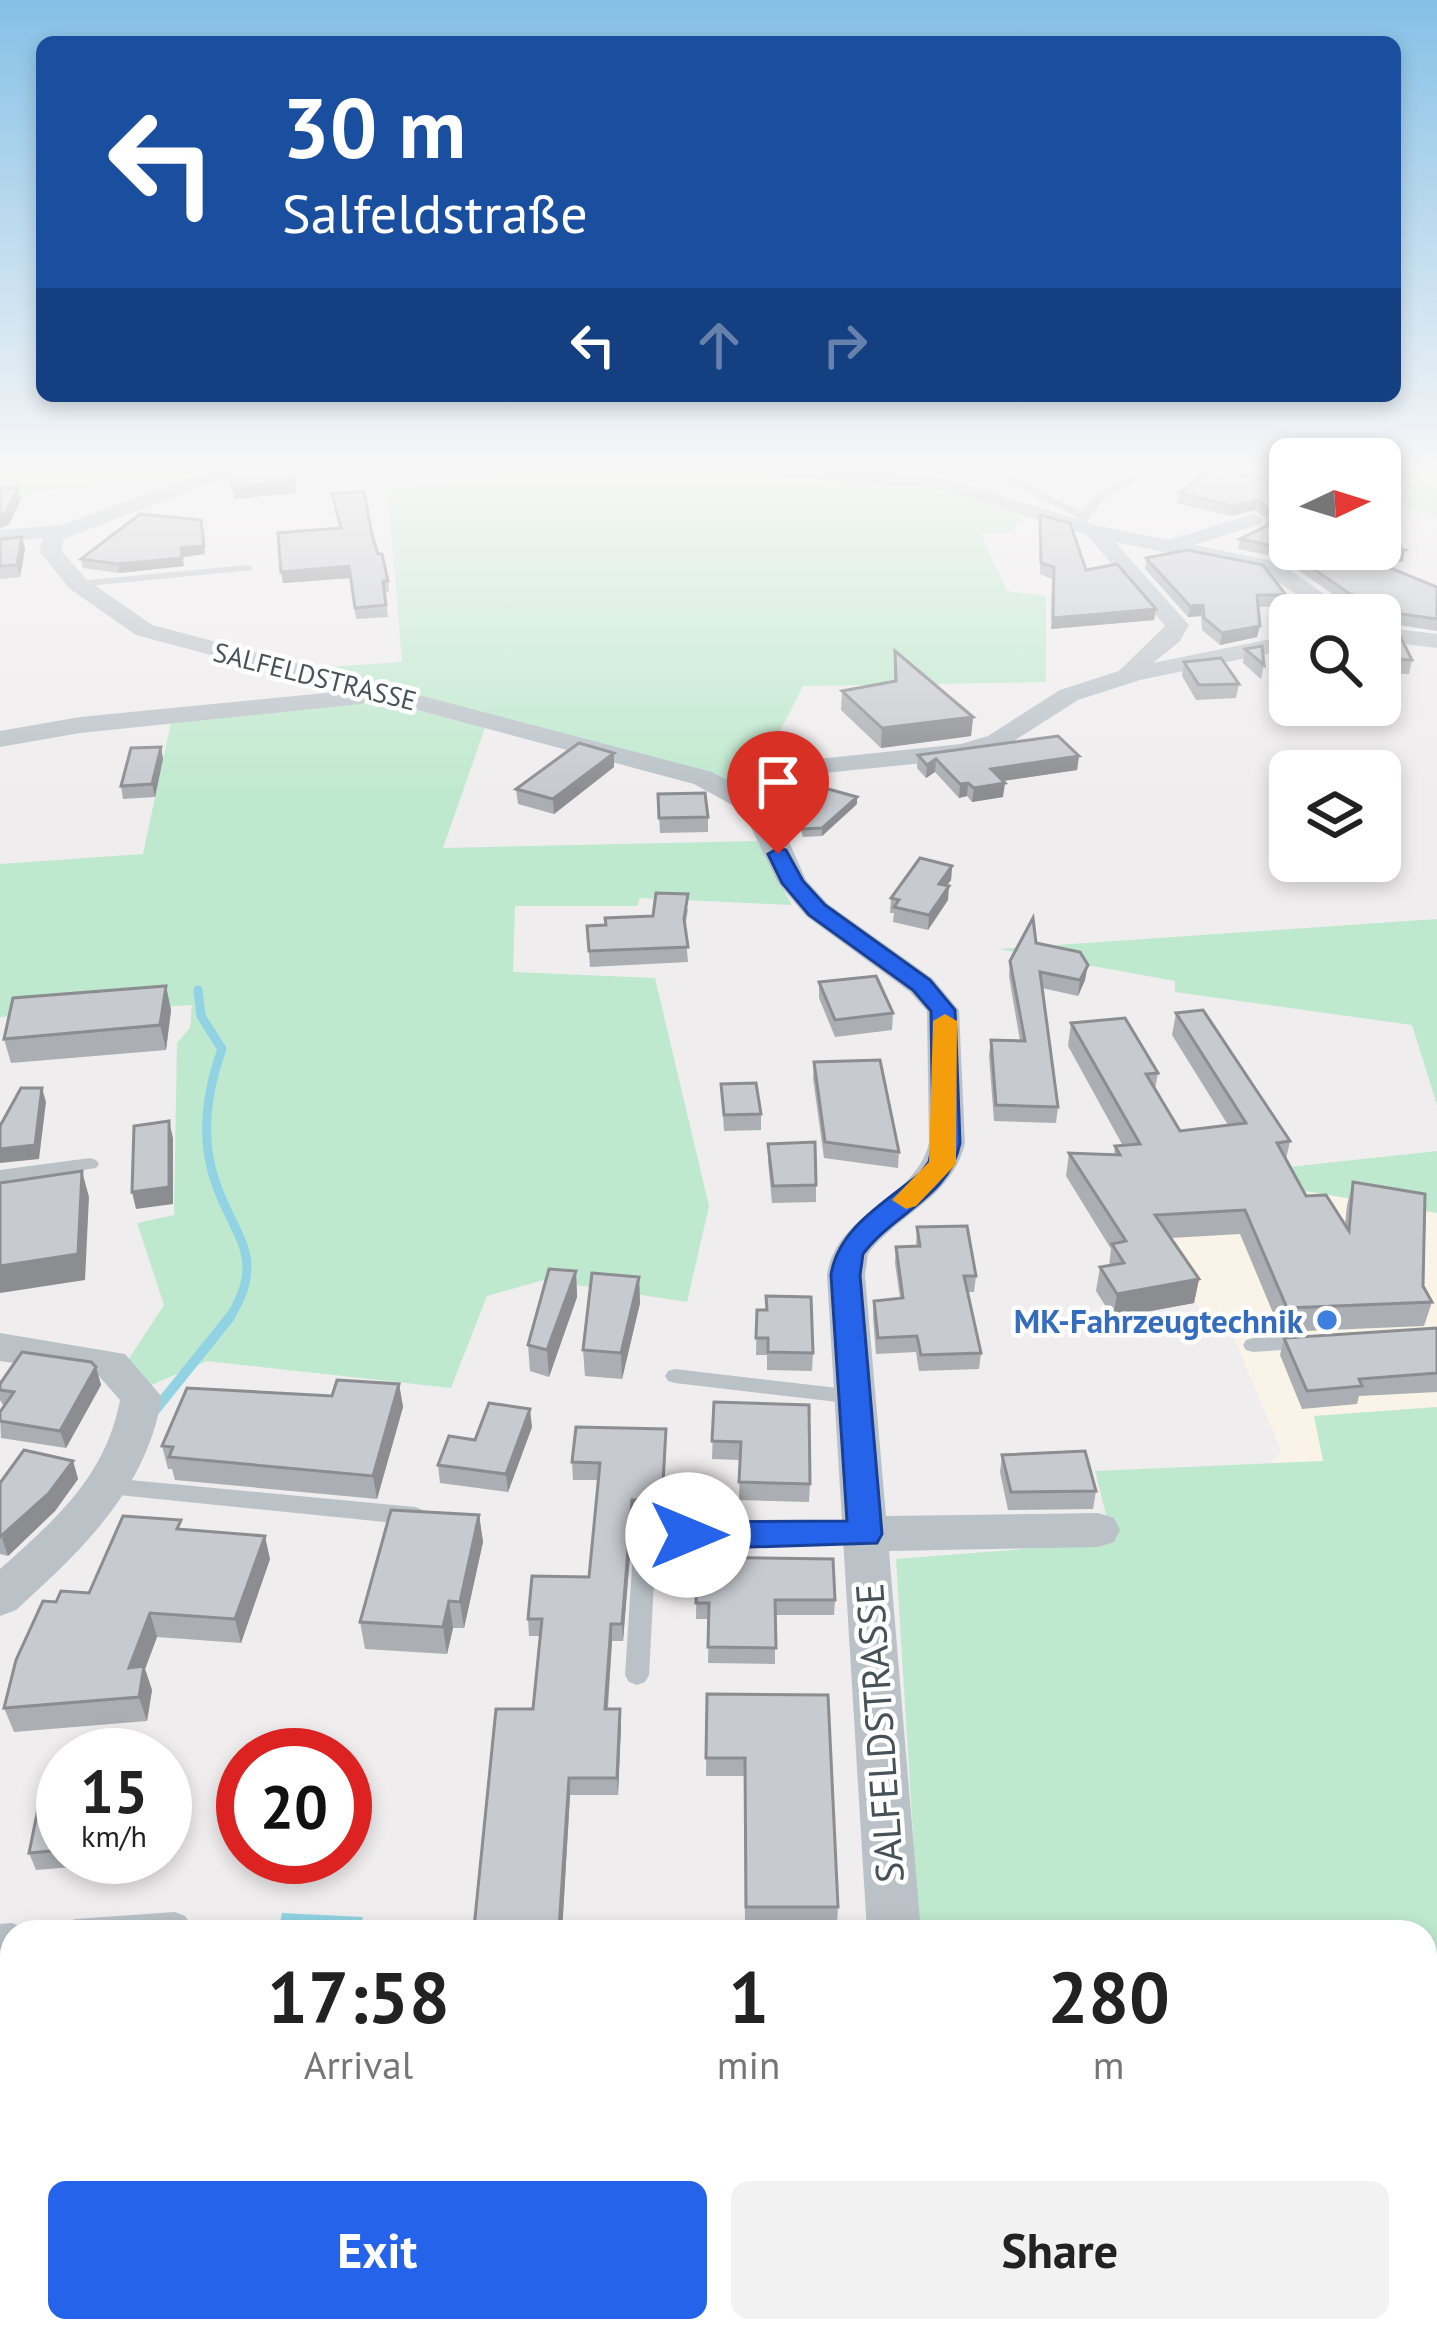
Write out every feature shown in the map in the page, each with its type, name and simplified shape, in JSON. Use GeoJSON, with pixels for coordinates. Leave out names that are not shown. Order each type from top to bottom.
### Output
{"type":"FeatureCollection","features":[{"type":"Feature","properties":{"kind":"street"},"geometry":{"type":"LineString","coordinates":[[71,575],[78,584]]}},
{"type":"Feature","properties":{"kind":"street"},"geometry":{"type":"LineString","coordinates":[[1131,575],[1172,614],[1177,625],[1172,636],[1129,669],[1135,674]]}},
{"type":"Feature","properties":{"kind":"street"},"geometry":{"type":"LineString","coordinates":[[1283,575],[1311,594]]}},
{"type":"Feature","properties":{"kind":"street","name":"SALFELDSTRASSE"},"geometry":{"type":"LineString","coordinates":[[78,584],[144,630],[703,778],[763,815],[793,883],[817,910],[934,996],[946,1026],[943,1164],[849,1253],[846,1275],[893,1920]]}},
{"type":"Feature","properties":{"kind":"street"},"geometry":{"type":"LineString","coordinates":[[1401,637],[1437,641]]}},
{"type":"Feature","properties":{"kind":"street"},"geometry":{"type":"LineString","coordinates":[[763,815],[779,784],[808,767],[964,752],[998,741],[1069,695],[1135,674],[1269,645]]}},
{"type":"Feature","properties":{"kind":"street"},"geometry":{"type":"LineString","coordinates":[[0,739],[80,725],[382,694]]}},
{"type":"Feature","properties":{"kind":"street"},"geometry":{"type":"LineString","coordinates":[[0,1347],[111,1364],[141,1397],[139,1429],[97,1508],[0,1597]]}},
{"type":"Feature","properties":{"kind":"street"},"geometry":{"type":"LineString","coordinates":[[865,1534],[1098,1530]]}},
{"type":"Feature","properties":{"kind":"lane"},"geometry":{"type":"LineString","coordinates":[[78,584],[171,575]]}},
{"type":"Feature","properties":{"kind":"lane"},"geometry":{"type":"LineString","coordinates":[[0,1176],[89,1164]]}},
{"type":"Feature","properties":{"kind":"lane"},"geometry":{"type":"LineString","coordinates":[[1253,1346],[1322,1342]]}},
{"type":"Feature","properties":{"kind":"lane"},"geometry":{"type":"LineString","coordinates":[[675,1376],[855,1397]]}},
{"type":"Feature","properties":{"kind":"lane"},"geometry":{"type":"LineString","coordinates":[[109,1486],[433,1518]]}},
{"type":"Feature","properties":{"kind":"lane"},"geometry":{"type":"LineString","coordinates":[[637,1676],[645,1536],[865,1534]]}},
{"type":"Feature","properties":{"kind":"shaded area","name":"MK-Fahrzeugtechnik"},"geometry":{"type":"Polygon","coordinates":[[[1206,1188],[1299,1190],[1437,1213],[1437,1407],[1315,1416],[1324,1461],[1272,1464],[1281,1450],[1229,1326],[1204,1314],[1157,1250],[1206,1188]]]}},
{"type":"Feature","properties":{"kind":"green space"},"geometry":{"type":"Polygon","coordinates":[[[395,575],[1000,575],[1007,591],[1046,596],[1046,682],[803,686],[751,788],[301,669],[402,662],[395,575]]]}},
{"type":"Feature","properties":{"kind":"green space"},"geometry":{"type":"Polygon","coordinates":[[[382,701],[486,725],[443,848],[757,841],[792,905],[639,898],[638,906],[515,906],[513,972],[655,978],[709,1206],[687,1302],[544,1280],[487,1296],[451,1388],[207,1361],[149,1386],[128,1360],[164,1305],[137,1223],[174,1215],[177,1043],[190,1028],[192,1005],[0,1017],[0,864],[143,854],[171,722],[382,701]]]}},
{"type":"Feature","properties":{"kind":"green space"},"geometry":{"type":"Polygon","coordinates":[[[1437,919],[1437,1105],[1412,1025],[1175,992],[1175,981],[999,949],[1437,919]]]}},
{"type":"Feature","properties":{"kind":"green space"},"geometry":{"type":"Polygon","coordinates":[[[1437,1151],[1437,1213],[1298,1190],[1289,1167],[1437,1151]]]}},
{"type":"Feature","properties":{"kind":"green space"},"geometry":{"type":"Polygon","coordinates":[[[1437,1407],[1437,1920],[918,1920],[896,1559],[1113,1542],[1095,1471],[1323,1461],[1314,1416],[1437,1407]]]}},
{"type":"Feature","properties":{"kind":"water"},"geometry":{"type":"Polygon","coordinates":[[[282,1913],[363,1917],[362,1920],[281,1920],[282,1913]]]}},
{"type":"Feature","properties":{"kind":"building"},"geometry":{"type":"Polygon","coordinates":[[[350,575],[387,575],[386,605],[355,608],[350,575]]]}},
{"type":"Feature","properties":{"kind":"building"},"geometry":{"type":"Polygon","coordinates":[[[1054,575],[1127,575],[1156,609],[1053,618],[1054,575]]]}},
{"type":"Feature","properties":{"kind":"building"},"geometry":{"type":"Polygon","coordinates":[[[1162,575],[1271,575],[1285,594],[1257,595],[1260,626],[1222,633],[1204,618],[1203,605],[1190,606],[1162,575]]]}},
{"type":"Feature","properties":{"kind":"building"},"geometry":{"type":"Polygon","coordinates":[[[1323,575],[1408,575],[1437,587],[1437,619],[1401,614],[1401,594],[1350,594],[1323,575]]]}},
{"type":"Feature","properties":{"kind":"building"},"geometry":{"type":"Polygon","coordinates":[[[1401,638],[1412,660],[1401,660],[1401,638]]]}},
{"type":"Feature","properties":{"kind":"building"},"geometry":{"type":"Polygon","coordinates":[[[1262,646],[1264,665],[1245,649],[1262,646]]]}},
{"type":"Feature","properties":{"kind":"building"},"geometry":{"type":"Polygon","coordinates":[[[895,651],[973,717],[882,728],[842,691],[896,681],[895,651]]]}},
{"type":"Feature","properties":{"kind":"building"},"geometry":{"type":"Polygon","coordinates":[[[1221,658],[1239,684],[1199,685],[1184,662],[1221,658]]]}},
{"type":"Feature","properties":{"kind":"building"},"geometry":{"type":"Polygon","coordinates":[[[1058,736],[1079,756],[991,769],[1005,783],[974,788],[960,784],[936,759],[927,765],[918,755],[1058,736]]]}},
{"type":"Feature","properties":{"kind":"building"},"geometry":{"type":"Polygon","coordinates":[[[579,743],[614,753],[553,799],[516,789],[579,743]]]}},
{"type":"Feature","properties":{"kind":"building"},"geometry":{"type":"Polygon","coordinates":[[[161,747],[152,784],[121,786],[131,748],[161,747]]]}},
{"type":"Feature","properties":{"kind":"building"},"geometry":{"type":"Polygon","coordinates":[[[821,787],[857,797],[822,828],[803,829],[797,808],[821,787]]]}},
{"type":"Feature","properties":{"kind":"building"},"geometry":{"type":"Polygon","coordinates":[[[705,793],[708,817],[659,818],[658,794],[705,793]]]}},
{"type":"Feature","properties":{"kind":"building"},"geometry":{"type":"Polygon","coordinates":[[[920,858],[952,866],[939,884],[949,886],[929,915],[894,907],[899,900],[891,898],[920,858]]]}},
{"type":"Feature","properties":{"kind":"building"},"geometry":{"type":"Polygon","coordinates":[[[656,893],[688,894],[684,919],[688,947],[589,951],[587,926],[606,925],[605,918],[653,916],[656,893]]]}},
{"type":"Feature","properties":{"kind":"building"},"geometry":{"type":"Polygon","coordinates":[[[1033,918],[1036,943],[1080,952],[1088,965],[1080,980],[1040,972],[1058,1107],[996,1105],[991,1040],[1025,1041],[1010,961],[1033,918]]]}},
{"type":"Feature","properties":{"kind":"building"},"geometry":{"type":"Polygon","coordinates":[[[876,976],[893,1013],[835,1020],[819,982],[876,976]]]}},
{"type":"Feature","properties":{"kind":"building"},"geometry":{"type":"Polygon","coordinates":[[[166,986],[160,1025],[4,1039],[13,998],[166,986]]]}},
{"type":"Feature","properties":{"kind":"building"},"geometry":{"type":"Polygon","coordinates":[[[1203,1010],[1290,1141],[1277,1143],[1306,1196],[1326,1195],[1349,1231],[1353,1182],[1425,1194],[1423,1286],[1432,1302],[1287,1308],[1245,1210],[1155,1215],[1199,1279],[1117,1294],[1100,1267],[1124,1263],[1112,1244],[1126,1241],[1069,1153],[1120,1155],[1115,1146],[1140,1144],[1071,1023],[1125,1018],[1158,1073],[1146,1074],[1180,1131],[1246,1123],[1176,1013],[1203,1010]]]}},
{"type":"Feature","properties":{"kind":"building"},"geometry":{"type":"Polygon","coordinates":[[[880,1060],[899,1152],[825,1142],[814,1062],[880,1060]]]}},
{"type":"Feature","properties":{"kind":"building"},"geometry":{"type":"Polygon","coordinates":[[[756,1083],[761,1114],[724,1115],[721,1084],[756,1083]]]}},
{"type":"Feature","properties":{"kind":"building"},"geometry":{"type":"Polygon","coordinates":[[[21,1088],[42,1088],[35,1145],[0,1149],[0,1126],[21,1088]]]}},
{"type":"Feature","properties":{"kind":"building"},"geometry":{"type":"Polygon","coordinates":[[[169,1121],[169,1187],[132,1192],[134,1126],[169,1121]]]}},
{"type":"Feature","properties":{"kind":"building"},"geometry":{"type":"Polygon","coordinates":[[[815,1142],[816,1185],[773,1186],[768,1144],[815,1142]]]}},
{"type":"Feature","properties":{"kind":"building"},"geometry":{"type":"Polygon","coordinates":[[[82,1171],[78,1254],[0,1266],[0,1183],[82,1171]]]}},
{"type":"Feature","properties":{"kind":"building"},"geometry":{"type":"Polygon","coordinates":[[[967,1226],[976,1276],[964,1276],[981,1353],[921,1355],[917,1336],[878,1338],[874,1301],[903,1298],[896,1247],[920,1246],[917,1227],[967,1226]]]}},
{"type":"Feature","properties":{"kind":"building"},"geometry":{"type":"Polygon","coordinates":[[[549,1269],[576,1271],[547,1350],[528,1345],[549,1269]]]}},
{"type":"Feature","properties":{"kind":"building"},"geometry":{"type":"Polygon","coordinates":[[[592,1273],[639,1277],[621,1353],[583,1350],[592,1273]]]}},
{"type":"Feature","properties":{"kind":"building"},"geometry":{"type":"Polygon","coordinates":[[[766,1296],[811,1297],[813,1353],[768,1352],[768,1338],[756,1338],[757,1310],[767,1310],[766,1296]]]}},
{"type":"Feature","properties":{"kind":"building"},"geometry":{"type":"Polygon","coordinates":[[[1437,1328],[1437,1373],[1359,1379],[1362,1386],[1307,1391],[1284,1338],[1437,1328]]]}},
{"type":"Feature","properties":{"kind":"building"},"geometry":{"type":"Polygon","coordinates":[[[22,1352],[91,1362],[96,1367],[60,1431],[0,1421],[0,1412],[14,1392],[0,1390],[0,1384],[22,1352]]]}},
{"type":"Feature","properties":{"kind":"building"},"geometry":{"type":"Polygon","coordinates":[[[337,1380],[399,1384],[373,1476],[169,1457],[173,1447],[162,1446],[187,1388],[332,1396],[337,1380]]]}},
{"type":"Feature","properties":{"kind":"building"},"geometry":{"type":"Polygon","coordinates":[[[714,1402],[809,1405],[810,1484],[739,1482],[741,1442],[712,1441],[714,1402]]]}},
{"type":"Feature","properties":{"kind":"building"},"geometry":{"type":"Polygon","coordinates":[[[489,1403],[530,1409],[506,1474],[438,1465],[449,1436],[475,1440],[489,1403]]]}},
{"type":"Feature","properties":{"kind":"building"},"geometry":{"type":"Polygon","coordinates":[[[576,1427],[666,1429],[662,1500],[632,1500],[622,1624],[611,1624],[605,1709],[620,1709],[617,1778],[569,1778],[560,1920],[475,1920],[496,1709],[533,1709],[542,1619],[528,1619],[532,1576],[589,1577],[600,1463],[572,1462],[576,1427]]]}},
{"type":"Feature","properties":{"kind":"building"},"geometry":{"type":"Polygon","coordinates":[[[24,1450],[73,1461],[49,1493],[0,1537],[0,1483],[24,1450]]]}},
{"type":"Feature","properties":{"kind":"building"},"geometry":{"type":"Polygon","coordinates":[[[1085,1451],[1096,1491],[1011,1492],[1002,1455],[1085,1451]]]}},
{"type":"Feature","properties":{"kind":"building"},"geometry":{"type":"Polygon","coordinates":[[[391,1510],[479,1515],[460,1602],[449,1601],[443,1627],[360,1622],[391,1510]]]}},
{"type":"Feature","properties":{"kind":"building"},"geometry":{"type":"Polygon","coordinates":[[[123,1516],[181,1520],[177,1529],[265,1536],[235,1619],[150,1613],[129,1668],[144,1666],[139,1697],[4,1708],[16,1660],[43,1601],[56,1602],[61,1591],[89,1593],[123,1516]]]}},
{"type":"Feature","properties":{"kind":"building"},"geometry":{"type":"Polygon","coordinates":[[[697,1557],[833,1559],[835,1600],[775,1600],[776,1648],[708,1647],[709,1603],[696,1603],[697,1557]]]}},
{"type":"Feature","properties":{"kind":"building"},"geometry":{"type":"Polygon","coordinates":[[[707,1694],[828,1695],[838,1907],[746,1907],[745,1758],[706,1758],[707,1694]]]}},
{"type":"Feature","properties":{"kind":"building"},"geometry":{"type":"Polygon","coordinates":[[[36,1819],[36,1852],[29,1853],[36,1819]]]}},
{"type":"Feature","properties":{"kind":"waterway"},"geometry":{"type":"LineString","coordinates":[[198,990],[201,1016],[222,1049],[208,1109],[209,1156],[246,1260],[241,1297],[229,1318]]}},
{"type":"Feature","properties":{"kind":"waterway"},"geometry":{"type":"LineString","coordinates":[[156,1409],[229,1318]]}},
{"type":"Feature","properties":{"kind":"slow traffic"},"geometry":{"type":"LineString","coordinates":[[906,1200],[943,1164],[945,1021]]}},
{"type":"Feature","properties":{"kind":"place","name":"MK-Fahrzeugtechnik"},"geometry":{"type":"Point","coordinates":[1327,1320]}},
{"type":"Feature","properties":{"kind":"route"},"geometry":{"type":"LineString","coordinates":[[688,1535],[865,1534],[846,1275],[849,1253],[859,1239],[931,1179],[943,1164],[946,1143],[943,1010],[922,985],[836,928],[793,883],[778,854]]}}]}
